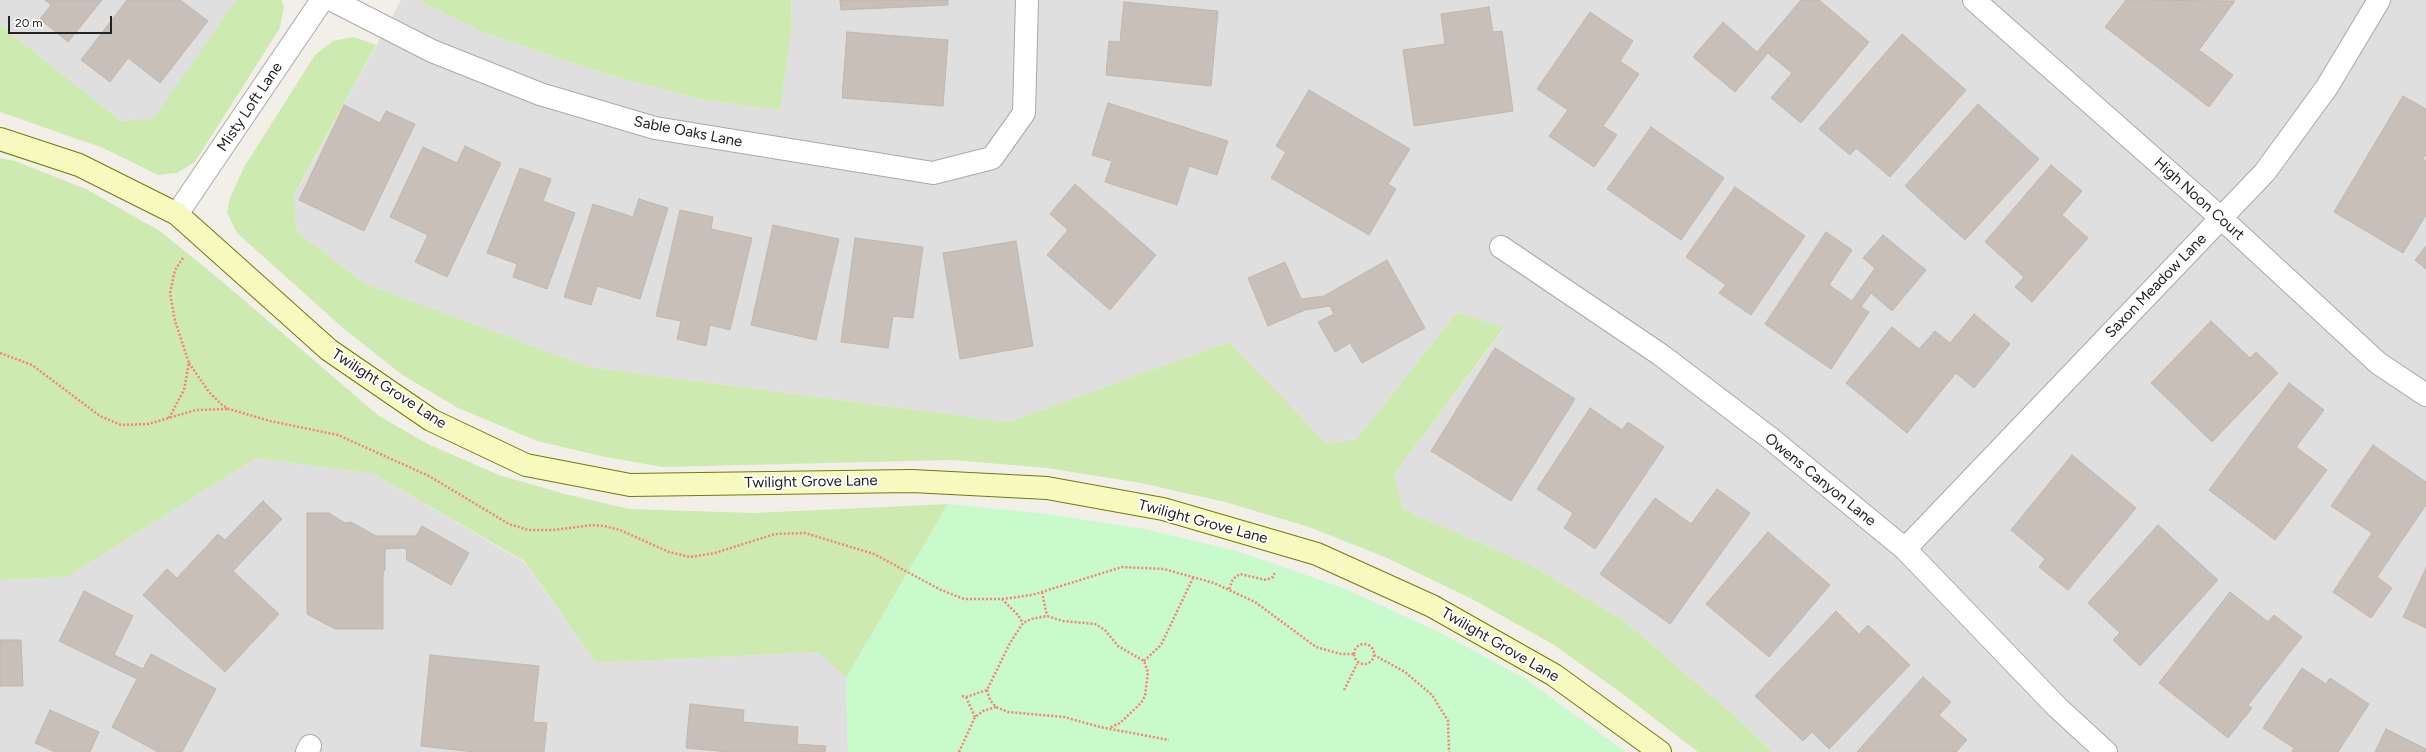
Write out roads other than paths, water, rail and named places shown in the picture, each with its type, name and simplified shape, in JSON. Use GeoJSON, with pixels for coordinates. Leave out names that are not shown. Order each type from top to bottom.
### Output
{"type":"FeatureCollection","features":[{"type":"Feature","properties":{"kind":"street","name":"Misty Loft Lane"},"geometry":{"type":"LineString","coordinates":[[177,214],[322,0]]}},
{"type":"Feature","properties":{"kind":"street","name":"Sable Oaks Lane"},"geometry":{"type":"LineString","coordinates":[[332,0],[432,51],[540,94],[655,128],[933,173],[992,158],[1024,113],[1027,0]]}},
{"type":"Feature","properties":{"kind":"street","name":"High Noon Court"},"geometry":{"type":"LineString","coordinates":[[1974,0],[2221,218],[2378,363],[2426,395]]}},
{"type":"Feature","properties":{"kind":"street","name":"Saxon Meadow Lane"},"geometry":{"type":"LineString","coordinates":[[1905,549],[2265,172],[2327,87],[2379,0]]}},
{"type":"Feature","properties":{"kind":"street","name":"Twilight Grove Lane"},"geometry":{"type":"LineString","coordinates":[[0,139],[79,165],[177,214],[328,350],[431,420],[526,465],[630,485],[912,481],[1047,488],[1163,509],[1318,554],[1432,606],[1554,675],[1660,752]]}},
{"type":"Feature","properties":{"kind":"street","name":"Owens Canyon Lane"},"geometry":{"type":"LineString","coordinates":[[1501,247],[1661,355],[1770,438],[1905,549],[2057,707],[2106,752]]}}]}
